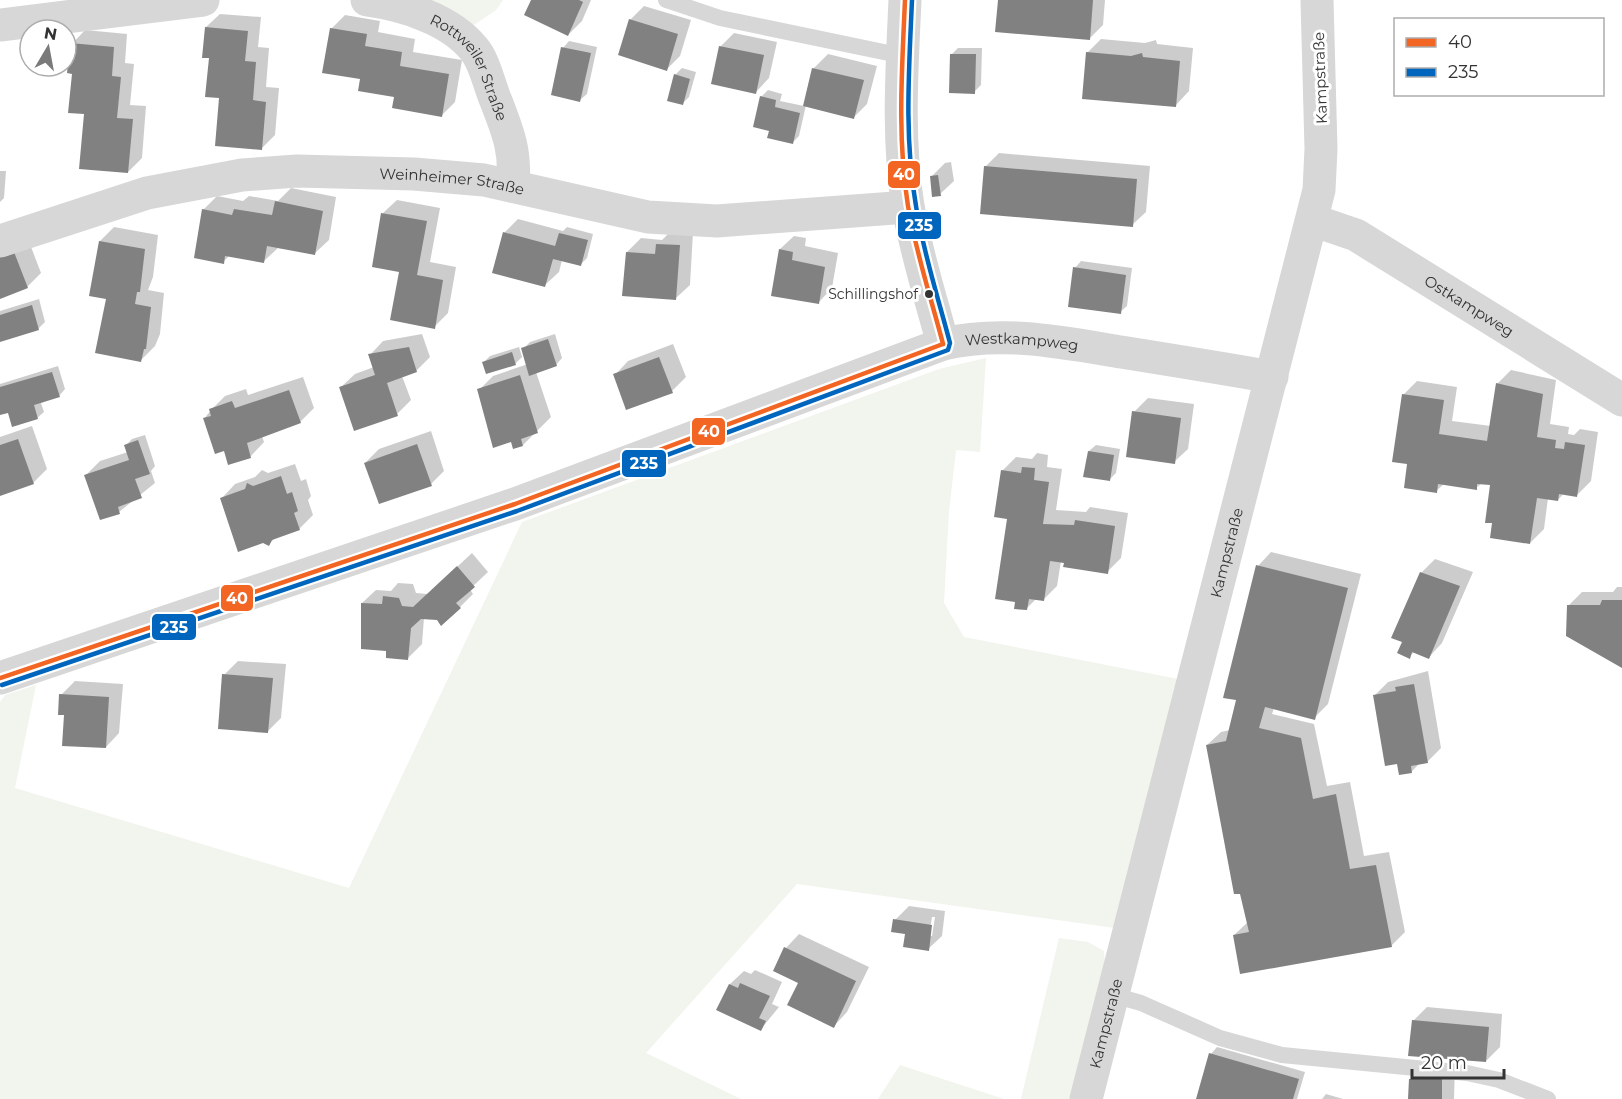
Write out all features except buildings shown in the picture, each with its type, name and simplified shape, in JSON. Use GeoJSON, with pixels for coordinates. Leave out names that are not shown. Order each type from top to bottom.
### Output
{"type":"FeatureCollection","features":[{"type":"Feature","properties":{"kind":"street"},"geometry":{"type":"LineString","coordinates":[[0,25],[204,0]]}},
{"type":"Feature","properties":{"kind":"street","name":"Rottweiler Straße"},"geometry":{"type":"LineString","coordinates":[[367,0],[412,11],[448,27],[475,50],[512,142],[515,163],[513,186]]}},
{"type":"Feature","properties":{"kind":"street"},"geometry":{"type":"LineString","coordinates":[[905,0],[903,142],[908,207],[943,344]]}},
{"type":"Feature","properties":{"kind":"street","name":"Kampstraße"},"geometry":{"type":"LineString","coordinates":[[1086,1099],[1312,220],[1318,190],[1321,149],[1317,0]]}},
{"type":"Feature","properties":{"kind":"street","name":"Weinheimer Straße"},"geometry":{"type":"LineString","coordinates":[[0,241],[147,193],[242,175],[297,171],[414,174],[483,180],[600,208],[687,220],[717,221],[908,207]]}},
{"type":"Feature","properties":{"kind":"street","name":"Ostkampweg"},"geometry":{"type":"LineString","coordinates":[[1312,220],[1356,235],[1622,400]]}},
{"type":"Feature","properties":{"kind":"street","name":"Westkampweg"},"geometry":{"type":"LineString","coordinates":[[0,678],[515,504],[943,344],[968,338],[1046,340],[1272,377]]}},
{"type":"Feature","properties":{"kind":"lane"},"geometry":{"type":"LineString","coordinates":[[666,0],[720,18],[903,56]]}},
{"type":"Feature","properties":{"kind":"lane"},"geometry":{"type":"LineString","coordinates":[[1113,995],[1141,1003],[1220,1038],[1282,1055],[1467,1073],[1499,1080],[1548,1099]]}},
{"type":"Feature","properties":{"kind":"shaded area"},"geometry":{"type":"Polygon","coordinates":[[[419,0],[503,0],[496,10],[468,29],[419,0]]]}},
{"type":"Feature","properties":{"kind":"shaded area"},"geometry":{"type":"Polygon","coordinates":[[[986,358],[980,452],[956,450],[949,511],[944,603],[964,637],[1178,679],[1115,928],[797,884],[646,1053],[741,1099],[0,1099],[0,702],[5,695],[36,685],[15,788],[349,888],[522,522],[939,369],[986,358]]]}},
{"type":"Feature","properties":{"kind":"shaded area"},"geometry":{"type":"Polygon","coordinates":[[[1059,938],[1088,942],[1104,951],[1105,967],[1072,1099],[1021,1099],[1059,938]]]}},
{"type":"Feature","properties":{"kind":"shaded area"},"geometry":{"type":"Polygon","coordinates":[[[900,1065],[1004,1099],[878,1099],[900,1065]]]}},
{"type":"Feature","properties":{"kind":"transit line","name":"40"},"geometry":{"type":"LineString","coordinates":[[905,0],[901,103],[902,155],[915,241],[943,344]]}},
{"type":"Feature","properties":{"kind":"transit line","name":"235"},"geometry":{"type":"LineString","coordinates":[[2,685],[517,511],[948,350],[950,343],[923,240],[912,180],[908,103],[912,0]]}},
{"type":"Feature","properties":{"kind":"transit line","name":"40"},"geometry":{"type":"LineString","coordinates":[[0,678],[515,504],[943,344]]}},
{"type":"Feature","properties":{"kind":"place","name":"Schillingshof"},"geometry":{"type":"Point","coordinates":[929,294]}}]}
